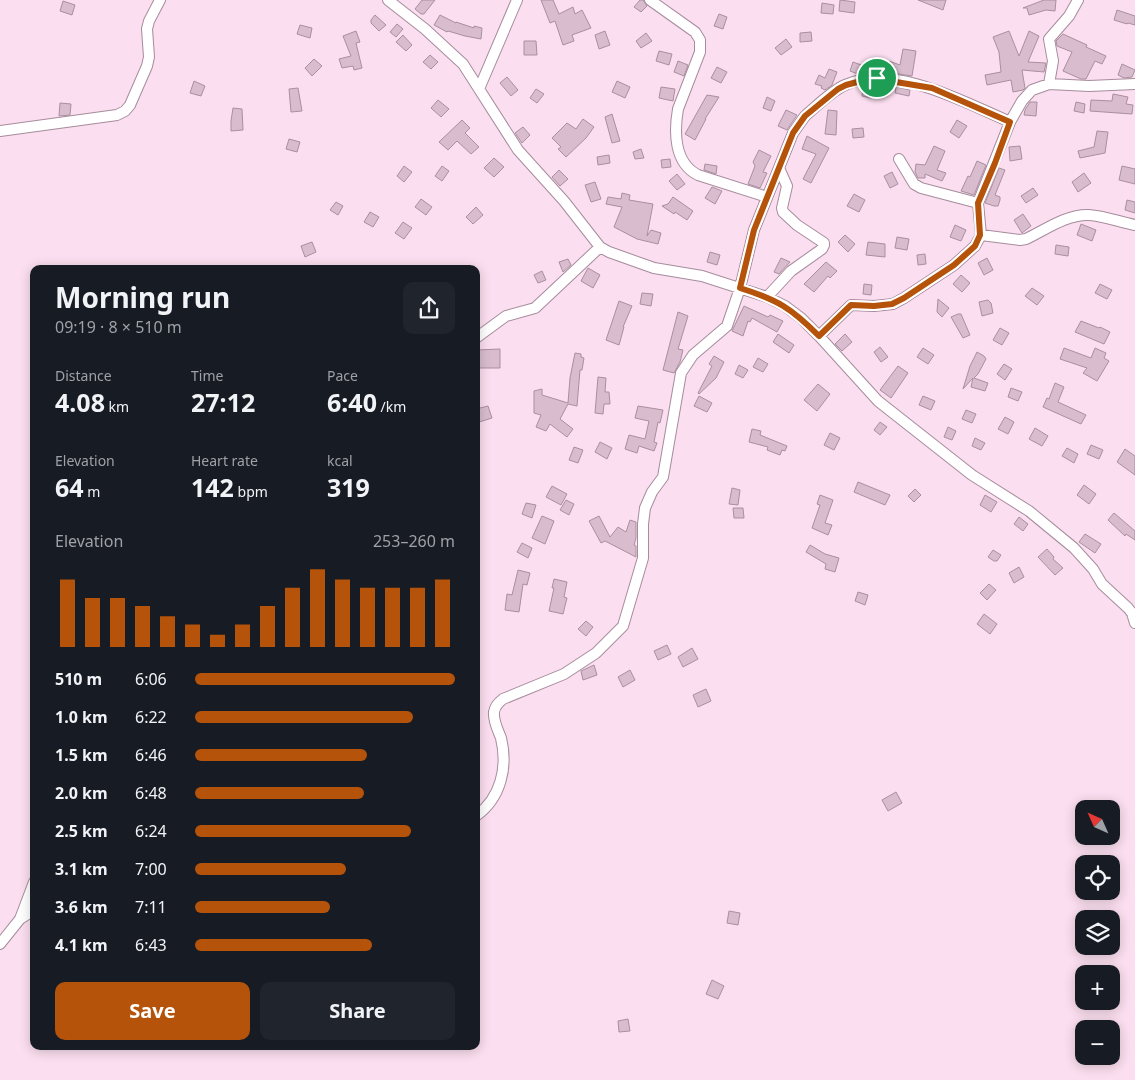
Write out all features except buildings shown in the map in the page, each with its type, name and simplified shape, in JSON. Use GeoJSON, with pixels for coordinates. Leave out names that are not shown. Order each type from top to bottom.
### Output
{"type":"FeatureCollection","features":[{"type":"Feature","properties":{"kind":"street"},"geometry":{"type":"LineString","coordinates":[[0,131],[25,126],[117,115],[125,111],[130,105],[147,66],[149,57],[147,29],[160,0]]}},
{"type":"Feature","properties":{"kind":"street"},"geometry":{"type":"LineString","coordinates":[[388,0],[425,29],[463,64],[525,160],[564,201],[600,247],[654,268],[702,276],[740,288],[767,297],[790,310],[819,336],[878,401],[972,476],[1029,511],[1074,548],[1093,569],[1102,584],[1128,608],[1135,622]]}},
{"type":"Feature","properties":{"kind":"street"},"geometry":{"type":"LineString","coordinates":[[479,89],[516,0]]}},
{"type":"Feature","properties":{"kind":"street"},"geometry":{"type":"LineString","coordinates":[[650,0],[695,32],[700,40],[700,52],[678,109],[680,156],[691,172],[768,196]]}},
{"type":"Feature","properties":{"kind":"street"},"geometry":{"type":"LineString","coordinates":[[1049,84],[1053,61],[1049,40],[1069,16],[1078,0]]}},
{"type":"Feature","properties":{"kind":"street"},"geometry":{"type":"LineString","coordinates":[[480,812],[493,800],[504,760],[501,740],[494,718],[496,706],[503,698],[564,674],[596,653],[623,626],[643,558],[645,508],[652,492],[663,477],[681,373],[693,356],[725,329],[740,288],[754,230],[793,133],[805,116],[846,85],[872,78],[932,88],[1010,122]]}},
{"type":"Feature","properties":{"kind":"street"},"geometry":{"type":"LineString","coordinates":[[819,336],[851,305],[874,306],[892,304],[960,261],[975,246],[980,235],[978,203],[1010,122],[1022,101],[1032,90],[1049,84],[1089,86],[1135,84]]}},
{"type":"Feature","properties":{"kind":"street"},"geometry":{"type":"LineString","coordinates":[[899,159],[914,184],[922,188],[978,203]]}},
{"type":"Feature","properties":{"kind":"street"},"geometry":{"type":"LineString","coordinates":[[767,297],[791,271],[822,249],[824,245],[824,242],[783,212],[782,208],[787,186],[779,168]]}},
{"type":"Feature","properties":{"kind":"street"},"geometry":{"type":"LineString","coordinates":[[980,235],[1020,240],[1026,239],[1080,216],[1135,225]]}},
{"type":"Feature","properties":{"kind":"street"},"geometry":{"type":"LineString","coordinates":[[480,335],[506,316],[535,308],[600,247]]}},
{"type":"Feature","properties":{"kind":"street"},"geometry":{"type":"LineString","coordinates":[[20,920],[30,893]]}},
{"type":"Feature","properties":{"kind":"street"},"geometry":{"type":"LineString","coordinates":[[0,944],[20,920],[30,913]]}},
{"type":"Feature","properties":{"kind":"route"},"geometry":{"type":"LineString","coordinates":[[877,78],[926,86],[1010,122],[978,203],[980,235],[975,246],[960,261],[892,304],[874,306],[851,305],[819,336],[801,318],[785,306],[767,297],[740,288],[754,230],[793,133],[800,122],[838,89],[846,85],[877,78]]}}]}
